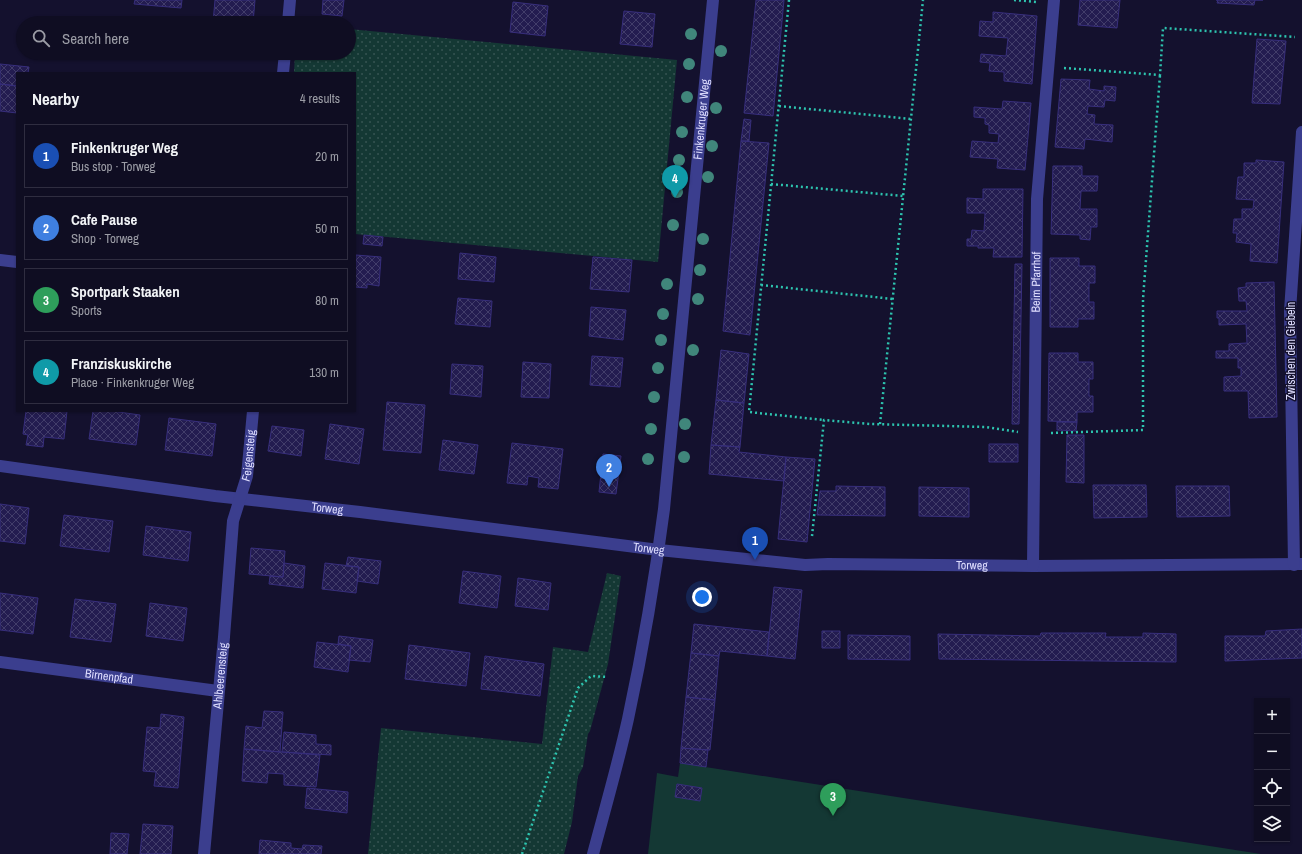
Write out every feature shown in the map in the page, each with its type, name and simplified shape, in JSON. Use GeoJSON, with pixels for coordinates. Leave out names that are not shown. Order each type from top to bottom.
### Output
{"type":"FeatureCollection","features":[{"type":"Feature","properties":{"kind":"street"},"geometry":{"type":"LineString","coordinates":[[289,16],[290,0]]}},
{"type":"Feature","properties":{"kind":"street","name":"Finkenkruger Weg"},"geometry":{"type":"LineString","coordinates":[[593,854],[628,720],[644,640],[659,550],[713,0]]}},
{"type":"Feature","properties":{"kind":"street","name":"Beim Pfarrhof"},"geometry":{"type":"LineString","coordinates":[[1032,566],[1037,198],[1053,2]]}},
{"type":"Feature","properties":{"kind":"street"},"geometry":{"type":"LineString","coordinates":[[284,72],[285,60]]}},
{"type":"Feature","properties":{"kind":"street","name":"Zwischen den Giebeln"},"geometry":{"type":"LineString","coordinates":[[1298,564],[1290,311],[1302,135]]}},
{"type":"Feature","properties":{"kind":"street"},"geometry":{"type":"LineString","coordinates":[[0,260],[16,262]]}},
{"type":"Feature","properties":{"kind":"street","name":"Feigensteig"},"geometry":{"type":"LineString","coordinates":[[239,498],[247,476],[253,412]]}},
{"type":"Feature","properties":{"kind":"street","name":"Torweg"},"geometry":{"type":"LineString","coordinates":[[0,466],[239,498],[659,550],[805,565],[1032,566],[1298,564]]}},
{"type":"Feature","properties":{"kind":"street","name":"Ahlbeerensteig"},"geometry":{"type":"LineString","coordinates":[[204,854],[233,521],[239,498]]}},
{"type":"Feature","properties":{"kind":"street","name":"Birnenpfad"},"geometry":{"type":"LineString","coordinates":[[0,662],[218,691]]}},
{"type":"Feature","properties":{"kind":"path"},"geometry":{"type":"LineString","coordinates":[[789,0],[749,412],[824,420],[880,424],[986,427],[1033,434],[1143,430],[1143,299],[1163,28],[1295,37]]}},
{"type":"Feature","properties":{"kind":"path"},"geometry":{"type":"LineString","coordinates":[[880,424],[923,0]]}},
{"type":"Feature","properties":{"kind":"path"},"geometry":{"type":"LineString","coordinates":[[1014,0],[1053,2]]}},
{"type":"Feature","properties":{"kind":"path"},"geometry":{"type":"LineString","coordinates":[[1047,67],[1160,75]]}},
{"type":"Feature","properties":{"kind":"path"},"geometry":{"type":"LineString","coordinates":[[779,106],[911,119]]}},
{"type":"Feature","properties":{"kind":"path"},"geometry":{"type":"LineString","coordinates":[[771,184],[903,196]]}},
{"type":"Feature","properties":{"kind":"path"},"geometry":{"type":"LineString","coordinates":[[761,285],[893,299]]}},
{"type":"Feature","properties":{"kind":"path"},"geometry":{"type":"LineString","coordinates":[[812,536],[824,420]]}},
{"type":"Feature","properties":{"kind":"path"},"geometry":{"type":"LineString","coordinates":[[522,854],[578,688],[591,676],[608,677]]}},
{"type":"Feature","properties":{"kind":"green space"},"geometry":{"type":"Polygon","coordinates":[[[356,30],[677,60],[658,262],[356,234],[356,72],[294,72],[295,60],[356,60],[356,30]]]}},
{"type":"Feature","properties":{"kind":"green space"},"geometry":{"type":"Polygon","coordinates":[[[607,573],[621,576],[608,664],[588,734],[583,767],[578,776],[572,822],[564,854],[368,854],[381,728],[542,744],[553,647],[588,652],[607,573]]]}},
{"type":"Feature","properties":{"kind":"green space"},"geometry":{"type":"Polygon","coordinates":[[[680,763],[1261,854],[648,854],[657,773],[678,777],[680,763]]]}},
{"type":"Feature","properties":{"kind":"building"},"geometry":{"type":"Polygon","coordinates":[[[135,0],[182,0],[181,8],[134,4],[135,0]]]}},
{"type":"Feature","properties":{"kind":"building"},"geometry":{"type":"Polygon","coordinates":[[[215,0],[255,0],[254,16],[214,16],[215,0]]]}},
{"type":"Feature","properties":{"kind":"building"},"geometry":{"type":"Polygon","coordinates":[[[323,0],[344,0],[342,16],[322,14],[323,0]]]}},
{"type":"Feature","properties":{"kind":"building"},"geometry":{"type":"Polygon","coordinates":[[[756,0],[784,0],[773,116],[744,113],[756,0]]]}},
{"type":"Feature","properties":{"kind":"building"},"geometry":{"type":"Polygon","coordinates":[[[1080,0],[1120,0],[1117,28],[1078,25],[1080,0]]]}},
{"type":"Feature","properties":{"kind":"building"},"geometry":{"type":"Polygon","coordinates":[[[1218,0],[1255,0],[1254,5],[1217,3],[1218,0]]]}},
{"type":"Feature","properties":{"kind":"building"},"geometry":{"type":"Polygon","coordinates":[[[513,2],[548,6],[545,36],[510,32],[513,2]]]}},
{"type":"Feature","properties":{"kind":"building"},"geometry":{"type":"Polygon","coordinates":[[[624,11],[655,14],[652,47],[620,44],[624,11]]]}},
{"type":"Feature","properties":{"kind":"building"},"geometry":{"type":"Polygon","coordinates":[[[993,12],[1037,16],[1032,84],[1004,81],[1004,72],[989,71],[990,63],[980,62],[981,54],[1006,56],[1008,38],[979,36],[980,21],[993,22],[993,12]]]}},
{"type":"Feature","properties":{"kind":"building"},"geometry":{"type":"Polygon","coordinates":[[[1257,39],[1286,41],[1280,104],[1252,103],[1257,39]]]}},
{"type":"Feature","properties":{"kind":"building"},"geometry":{"type":"Polygon","coordinates":[[[0,64],[29,67],[28,72],[16,72],[16,86],[0,84],[0,64]]]}},
{"type":"Feature","properties":{"kind":"building"},"geometry":{"type":"Polygon","coordinates":[[[1061,79],[1090,80],[1089,89],[1104,91],[1104,86],[1116,87],[1115,101],[1105,100],[1104,107],[1088,106],[1087,114],[1095,115],[1094,124],[1113,125],[1112,142],[1085,139],[1084,149],[1055,147],[1061,79]]]}},
{"type":"Feature","properties":{"kind":"building"},"geometry":{"type":"Polygon","coordinates":[[[0,84],[16,86],[16,113],[0,111],[0,84]]]}},
{"type":"Feature","properties":{"kind":"building"},"geometry":{"type":"Polygon","coordinates":[[[1003,101],[1031,103],[1025,170],[997,168],[998,159],[970,157],[972,141],[998,143],[999,134],[989,133],[989,125],[985,124],[985,118],[974,117],[974,107],[1002,109],[1003,101]]]}},
{"type":"Feature","properties":{"kind":"building"},"geometry":{"type":"Polygon","coordinates":[[[744,119],[751,120],[749,141],[741,141],[744,119]]]}},
{"type":"Feature","properties":{"kind":"building"},"geometry":{"type":"Polygon","coordinates":[[[741,141],[769,143],[750,335],[723,331],[741,141]]]}},
{"type":"Feature","properties":{"kind":"building"},"geometry":{"type":"Polygon","coordinates":[[[1256,160],[1284,162],[1277,263],[1250,261],[1251,244],[1236,242],[1237,233],[1233,233],[1234,219],[1242,219],[1242,209],[1253,209],[1254,200],[1236,199],[1238,177],[1244,177],[1244,163],[1256,163],[1256,160]]]}},
{"type":"Feature","properties":{"kind":"building"},"geometry":{"type":"Polygon","coordinates":[[[1053,166],[1082,166],[1082,176],[1098,176],[1097,191],[1081,191],[1080,209],[1097,209],[1097,227],[1091,227],[1090,240],[1080,239],[1080,235],[1051,234],[1053,166]]]}},
{"type":"Feature","properties":{"kind":"building"},"geometry":{"type":"Polygon","coordinates":[[[983,189],[1023,189],[1022,257],[993,257],[994,248],[967,246],[967,239],[971,239],[972,230],[984,231],[985,213],[967,213],[967,198],[983,199],[983,189]]]}},
{"type":"Feature","properties":{"kind":"building"},"geometry":{"type":"Polygon","coordinates":[[[364,235],[383,237],[382,246],[363,244],[364,235]]]}},
{"type":"Feature","properties":{"kind":"building"},"geometry":{"type":"Polygon","coordinates":[[[460,253],[496,257],[494,282],[458,279],[460,253]]]}},
{"type":"Feature","properties":{"kind":"building"},"geometry":{"type":"Polygon","coordinates":[[[356,255],[381,257],[379,286],[367,284],[367,288],[356,287],[356,255]]]}},
{"type":"Feature","properties":{"kind":"building"},"geometry":{"type":"Polygon","coordinates":[[[593,257],[632,260],[629,292],[590,289],[593,257]]]}},
{"type":"Feature","properties":{"kind":"building"},"geometry":{"type":"Polygon","coordinates":[[[1050,258],[1079,258],[1079,266],[1095,266],[1095,283],[1089,283],[1089,302],[1094,302],[1094,319],[1078,319],[1078,327],[1050,327],[1050,258]]]}},
{"type":"Feature","properties":{"kind":"building"},"geometry":{"type":"Polygon","coordinates":[[[1015,264],[1022,264],[1019,424],[1012,424],[1015,264]]]}},
{"type":"Feature","properties":{"kind":"building"},"geometry":{"type":"Polygon","coordinates":[[[1274,282],[1277,417],[1249,418],[1248,391],[1224,391],[1224,377],[1241,376],[1241,368],[1238,368],[1238,358],[1216,358],[1216,351],[1229,351],[1229,344],[1247,343],[1246,324],[1219,325],[1217,311],[1247,311],[1246,301],[1239,301],[1238,288],[1246,287],[1246,283],[1274,282]]]}},
{"type":"Feature","properties":{"kind":"building"},"geometry":{"type":"Polygon","coordinates":[[[458,298],[492,301],[490,327],[455,324],[458,298]]]}},
{"type":"Feature","properties":{"kind":"building"},"geometry":{"type":"Polygon","coordinates":[[[591,307],[626,310],[623,340],[589,336],[591,307]]]}},
{"type":"Feature","properties":{"kind":"building"},"geometry":{"type":"Polygon","coordinates":[[[721,350],[749,354],[744,403],[716,400],[721,350]]]}},
{"type":"Feature","properties":{"kind":"building"},"geometry":{"type":"Polygon","coordinates":[[[1049,353],[1078,353],[1078,362],[1093,362],[1093,379],[1089,379],[1089,396],[1093,396],[1093,412],[1077,412],[1077,422],[1048,421],[1049,353]]]}},
{"type":"Feature","properties":{"kind":"building"},"geometry":{"type":"Polygon","coordinates":[[[592,356],[623,358],[620,387],[590,385],[592,356]]]}},
{"type":"Feature","properties":{"kind":"building"},"geometry":{"type":"Polygon","coordinates":[[[523,362],[551,364],[549,398],[521,397],[523,362]]]}},
{"type":"Feature","properties":{"kind":"building"},"geometry":{"type":"Polygon","coordinates":[[[452,364],[483,366],[481,397],[450,394],[452,364]]]}},
{"type":"Feature","properties":{"kind":"building"},"geometry":{"type":"Polygon","coordinates":[[[716,400],[744,403],[740,447],[711,445],[716,400]]]}},
{"type":"Feature","properties":{"kind":"building"},"geometry":{"type":"Polygon","coordinates":[[[387,402],[425,405],[421,453],[383,450],[387,402]]]}},
{"type":"Feature","properties":{"kind":"building"},"geometry":{"type":"Polygon","coordinates":[[[26,412],[67,412],[64,439],[44,437],[43,447],[26,445],[28,435],[23,434],[26,412]]]}},
{"type":"Feature","properties":{"kind":"building"},"geometry":{"type":"Polygon","coordinates":[[[93,412],[119,412],[140,415],[136,445],[89,439],[93,412]]]}},
{"type":"Feature","properties":{"kind":"building"},"geometry":{"type":"Polygon","coordinates":[[[169,418],[216,424],[212,456],[165,450],[169,418]]]}},
{"type":"Feature","properties":{"kind":"building"},"geometry":{"type":"Polygon","coordinates":[[[1057,422],[1077,422],[1076,431],[1057,430],[1057,422]]]}},
{"type":"Feature","properties":{"kind":"building"},"geometry":{"type":"Polygon","coordinates":[[[330,424],[364,429],[359,464],[325,459],[330,424]]]}},
{"type":"Feature","properties":{"kind":"building"},"geometry":{"type":"Polygon","coordinates":[[[272,426],[304,430],[301,456],[268,451],[272,426]]]}},
{"type":"Feature","properties":{"kind":"building"},"geometry":{"type":"Polygon","coordinates":[[[1067,435],[1084,435],[1084,483],[1066,482],[1067,435]]]}},
{"type":"Feature","properties":{"kind":"building"},"geometry":{"type":"Polygon","coordinates":[[[443,440],[478,445],[474,474],[439,470],[443,440]]]}},
{"type":"Feature","properties":{"kind":"building"},"geometry":{"type":"Polygon","coordinates":[[[512,443],[563,449],[558,489],[538,487],[539,478],[528,476],[527,485],[507,483],[512,443]]]}},
{"type":"Feature","properties":{"kind":"building"},"geometry":{"type":"Polygon","coordinates":[[[989,444],[1018,444],[1018,462],[989,462],[989,444]]]}},
{"type":"Feature","properties":{"kind":"building"},"geometry":{"type":"Polygon","coordinates":[[[711,445],[740,447],[739,452],[786,457],[784,481],[709,474],[711,445]]]}},
{"type":"Feature","properties":{"kind":"building"},"geometry":{"type":"Polygon","coordinates":[[[603,454],[621,456],[616,494],[599,492],[603,454]]]}},
{"type":"Feature","properties":{"kind":"building"},"geometry":{"type":"Polygon","coordinates":[[[786,457],[815,459],[807,542],[778,539],[786,457]]]}},
{"type":"Feature","properties":{"kind":"building"},"geometry":{"type":"Polygon","coordinates":[[[1093,485],[1146,485],[1147,517],[1094,518],[1093,485]]]}},
{"type":"Feature","properties":{"kind":"building"},"geometry":{"type":"Polygon","coordinates":[[[836,486],[885,487],[885,516],[817,515],[820,491],[836,491],[836,486]]]}},
{"type":"Feature","properties":{"kind":"building"},"geometry":{"type":"Polygon","coordinates":[[[1176,486],[1229,486],[1230,516],[1177,517],[1176,486]]]}},
{"type":"Feature","properties":{"kind":"building"},"geometry":{"type":"Polygon","coordinates":[[[919,487],[969,488],[969,517],[919,516],[919,487]]]}},
{"type":"Feature","properties":{"kind":"building"},"geometry":{"type":"Polygon","coordinates":[[[0,504],[29,508],[25,544],[0,541],[0,504]]]}},
{"type":"Feature","properties":{"kind":"building"},"geometry":{"type":"Polygon","coordinates":[[[64,515],[113,521],[109,552],[60,546],[64,515]]]}},
{"type":"Feature","properties":{"kind":"building"},"geometry":{"type":"Polygon","coordinates":[[[146,526],[191,532],[188,561],[143,555],[146,526]]]}},
{"type":"Feature","properties":{"kind":"building"},"geometry":{"type":"Polygon","coordinates":[[[251,548],[285,551],[283,577],[249,574],[251,548]]]}},
{"type":"Feature","properties":{"kind":"building"},"geometry":{"type":"Polygon","coordinates":[[[348,557],[381,561],[378,584],[357,581],[359,567],[346,566],[348,557]]]}},
{"type":"Feature","properties":{"kind":"building"},"geometry":{"type":"Polygon","coordinates":[[[284,563],[305,566],[303,588],[269,584],[270,576],[283,577],[284,563]]]}},
{"type":"Feature","properties":{"kind":"building"},"geometry":{"type":"Polygon","coordinates":[[[325,563],[359,567],[356,593],[322,589],[325,563]]]}},
{"type":"Feature","properties":{"kind":"building"},"geometry":{"type":"Polygon","coordinates":[[[463,571],[501,576],[497,608],[459,603],[463,571]]]}},
{"type":"Feature","properties":{"kind":"building"},"geometry":{"type":"Polygon","coordinates":[[[518,578],[551,583],[548,610],[515,606],[518,578]]]}},
{"type":"Feature","properties":{"kind":"building"},"geometry":{"type":"Polygon","coordinates":[[[774,587],[802,590],[795,659],[767,656],[774,587]]]}},
{"type":"Feature","properties":{"kind":"building"},"geometry":{"type":"Polygon","coordinates":[[[0,593],[38,598],[33,634],[0,630],[0,593]]]}},
{"type":"Feature","properties":{"kind":"building"},"geometry":{"type":"Polygon","coordinates":[[[75,599],[116,604],[111,642],[70,637],[75,599]]]}},
{"type":"Feature","properties":{"kind":"building"},"geometry":{"type":"Polygon","coordinates":[[[150,603],[187,608],[183,641],[146,636],[150,603]]]}},
{"type":"Feature","properties":{"kind":"building"},"geometry":{"type":"Polygon","coordinates":[[[694,624],[769,632],[767,656],[720,651],[719,656],[691,653],[694,624]]]}},
{"type":"Feature","properties":{"kind":"building"},"geometry":{"type":"Polygon","coordinates":[[[1302,629],[1302,658],[1225,661],[1225,636],[1265,636],[1266,631],[1302,629]]]}},
{"type":"Feature","properties":{"kind":"building"},"geometry":{"type":"Polygon","coordinates":[[[822,631],[840,631],[840,648],[822,648],[822,631]]]}},
{"type":"Feature","properties":{"kind":"building"},"geometry":{"type":"Polygon","coordinates":[[[1041,633],[1106,633],[1105,637],[1143,637],[1143,633],[1176,634],[1176,662],[939,659],[938,634],[1040,636],[1041,633]]]}},
{"type":"Feature","properties":{"kind":"building"},"geometry":{"type":"Polygon","coordinates":[[[848,635],[910,636],[910,660],[848,659],[848,635]]]}},
{"type":"Feature","properties":{"kind":"building"},"geometry":{"type":"Polygon","coordinates":[[[339,636],[373,640],[370,662],[349,660],[351,646],[338,644],[339,636]]]}},
{"type":"Feature","properties":{"kind":"building"},"geometry":{"type":"Polygon","coordinates":[[[317,642],[351,646],[348,672],[314,667],[317,642]]]}},
{"type":"Feature","properties":{"kind":"building"},"geometry":{"type":"Polygon","coordinates":[[[409,645],[470,653],[466,686],[405,679],[409,645]]]}},
{"type":"Feature","properties":{"kind":"building"},"geometry":{"type":"Polygon","coordinates":[[[691,653],[719,656],[715,700],[686,697],[691,653]]]}},
{"type":"Feature","properties":{"kind":"building"},"geometry":{"type":"Polygon","coordinates":[[[485,656],[544,664],[540,696],[481,689],[485,656]]]}},
{"type":"Feature","properties":{"kind":"building"},"geometry":{"type":"Polygon","coordinates":[[[686,697],[715,700],[710,750],[681,748],[686,697]]]}},
{"type":"Feature","properties":{"kind":"building"},"geometry":{"type":"Polygon","coordinates":[[[264,711],[283,712],[280,752],[244,749],[246,726],[262,728],[264,711]]]}},
{"type":"Feature","properties":{"kind":"building"},"geometry":{"type":"Polygon","coordinates":[[[161,714],[184,717],[178,788],[154,786],[156,772],[143,771],[147,727],[160,728],[161,714]]]}},
{"type":"Feature","properties":{"kind":"building"},"geometry":{"type":"Polygon","coordinates":[[[284,732],[316,735],[316,744],[331,745],[331,755],[282,752],[284,732]]]}},
{"type":"Feature","properties":{"kind":"building"},"geometry":{"type":"Polygon","coordinates":[[[681,748],[708,750],[706,767],[680,763],[681,748]]]}},
{"type":"Feature","properties":{"kind":"building"},"geometry":{"type":"Polygon","coordinates":[[[244,749],[320,755],[316,787],[284,785],[284,774],[268,773],[267,783],[242,781],[244,749]]]}},
{"type":"Feature","properties":{"kind":"building"},"geometry":{"type":"Polygon","coordinates":[[[677,784],[702,788],[700,801],[675,797],[677,784]]]}},
{"type":"Feature","properties":{"kind":"building"},"geometry":{"type":"Polygon","coordinates":[[[307,788],[348,792],[347,813],[305,808],[307,788]]]}},
{"type":"Feature","properties":{"kind":"building"},"geometry":{"type":"Polygon","coordinates":[[[143,824],[173,826],[171,854],[140,854],[143,824]]]}},
{"type":"Feature","properties":{"kind":"building"},"geometry":{"type":"Polygon","coordinates":[[[111,833],[129,834],[127,854],[110,854],[111,833]]]}},
{"type":"Feature","properties":{"kind":"building"},"geometry":{"type":"Polygon","coordinates":[[[260,840],[291,843],[291,848],[302,849],[303,845],[322,846],[321,854],[259,854],[260,840]]]}},
{"type":"Feature","properties":{"kind":"place","name":"Franziskuskirche"},"geometry":{"type":"Point","coordinates":[675,198]}},
{"type":"Feature","properties":{"kind":"place","name":"Cafe Pause"},"geometry":{"type":"Point","coordinates":[609,487]}},
{"type":"Feature","properties":{"kind":"place","name":"Finkenkruger Weg"},"geometry":{"type":"Point","coordinates":[755,560]}},
{"type":"Feature","properties":{"kind":"place","name":"Sportpark Staaken"},"geometry":{"type":"Point","coordinates":[833,816]}}]}
